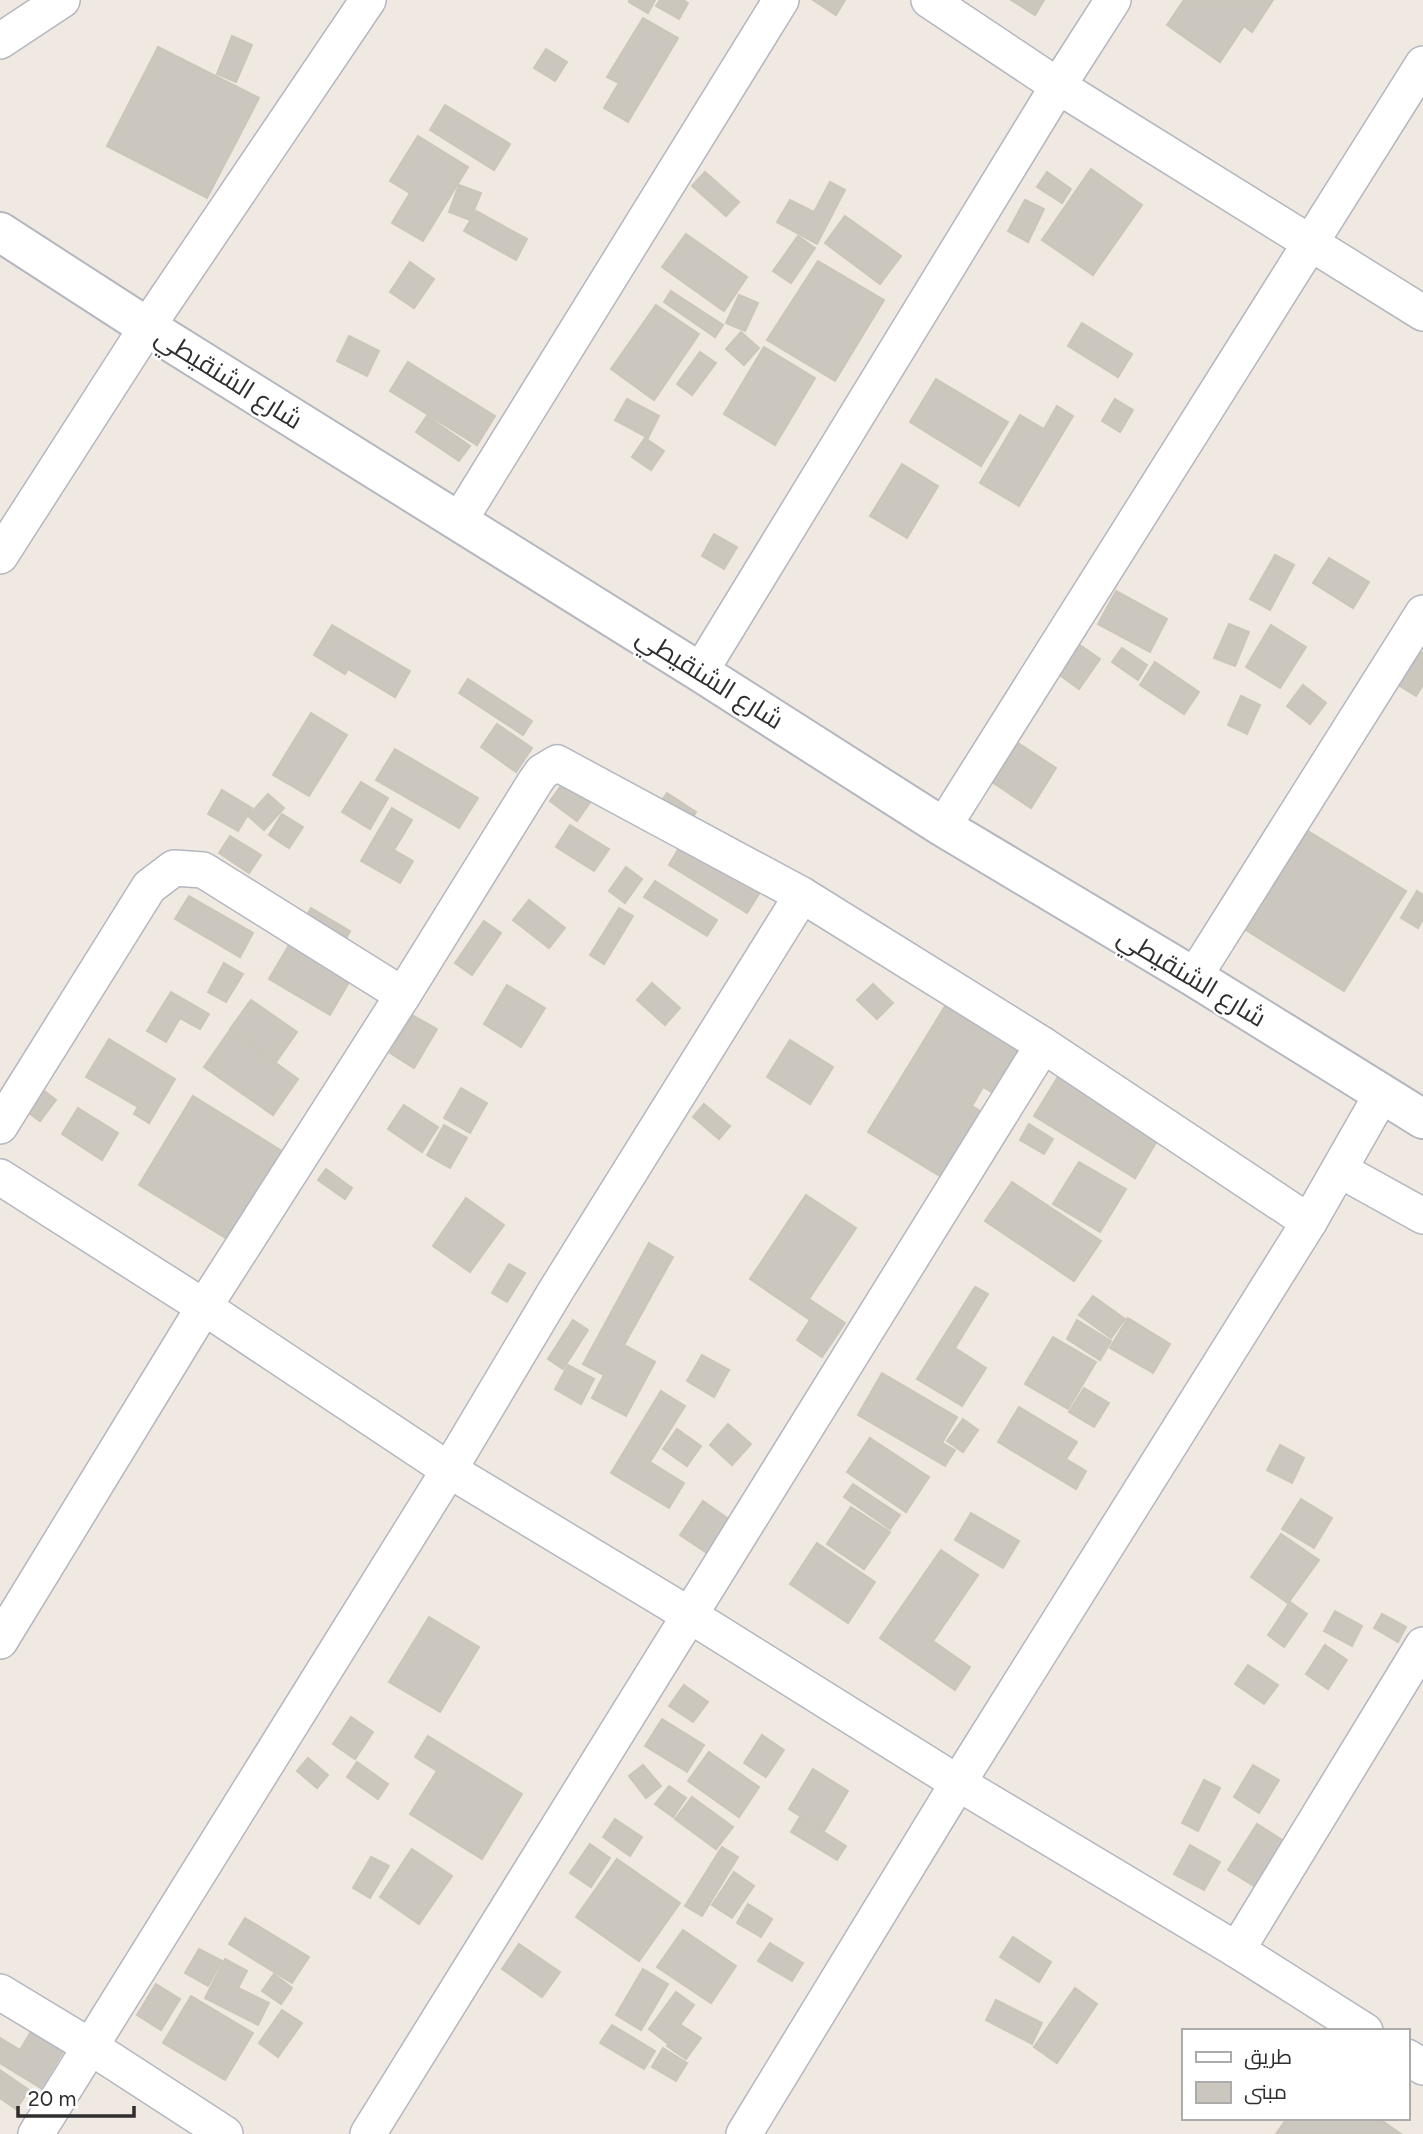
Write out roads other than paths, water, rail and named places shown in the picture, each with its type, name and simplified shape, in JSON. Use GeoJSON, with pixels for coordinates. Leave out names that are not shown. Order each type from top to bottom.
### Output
{"type":"FeatureCollection","features":[{"type":"Feature","properties":{"kind":"street"},"geometry":{"type":"LineString","coordinates":[[0,41],[62,0]]}},
{"type":"Feature","properties":{"kind":"street"},"geometry":{"type":"LineString","coordinates":[[0,556],[147,327],[368,0]]}},
{"type":"Feature","properties":{"kind":"street"},"geometry":{"type":"LineString","coordinates":[[459,522],[781,0]]}},
{"type":"Feature","properties":{"kind":"street"},"geometry":{"type":"LineString","coordinates":[[929,0],[1058,86],[1423,313]]}},
{"type":"Feature","properties":{"kind":"street"},"geometry":{"type":"LineString","coordinates":[[700,672],[1113,0]]}},
{"type":"Feature","properties":{"kind":"street"},"geometry":{"type":"LineString","coordinates":[[943,827],[1423,64]]}},
{"type":"Feature","properties":{"kind":"street","name":"شارع الشنقيطي"},"geometry":{"type":"LineString","coordinates":[[0,232],[943,827],[1194,977],[1423,1119]]}},
{"type":"Feature","properties":{"kind":"street"},"geometry":{"type":"LineString","coordinates":[[1194,977],[1423,613]]}},
{"type":"Feature","properties":{"kind":"street"},"geometry":{"type":"LineString","coordinates":[[0,1641],[204,1307],[535,782],[542,772],[557,763],[802,895],[1043,1045],[1309,1222]]}},
{"type":"Feature","properties":{"kind":"street"},"geometry":{"type":"LineString","coordinates":[[0,1126],[149,887],[174,867],[203,870],[403,995]]}},
{"type":"Feature","properties":{"kind":"street"},"geometry":{"type":"LineString","coordinates":[[36,2134],[449,1470],[555,1292],[802,895]]}},
{"type":"Feature","properties":{"kind":"street"},"geometry":{"type":"LineString","coordinates":[[368,2134],[1043,1045]]}},
{"type":"Feature","properties":{"kind":"street"},"geometry":{"type":"LineString","coordinates":[[744,2134],[958,1783],[1309,1222],[1382,1094]]}},
{"type":"Feature","properties":{"kind":"street"},"geometry":{"type":"LineString","coordinates":[[1340,1170],[1423,1216]]}},
{"type":"Feature","properties":{"kind":"street"},"geometry":{"type":"LineString","coordinates":[[0,1177],[204,1307],[449,1470],[691,1616],[958,1783],[1237,1950],[1362,2029]]}},
{"type":"Feature","properties":{"kind":"street"},"geometry":{"type":"LineString","coordinates":[[1237,1950],[1423,1645]]}},
{"type":"Feature","properties":{"kind":"street"},"geometry":{"type":"LineString","coordinates":[[0,1992],[225,2134]]}}]}
